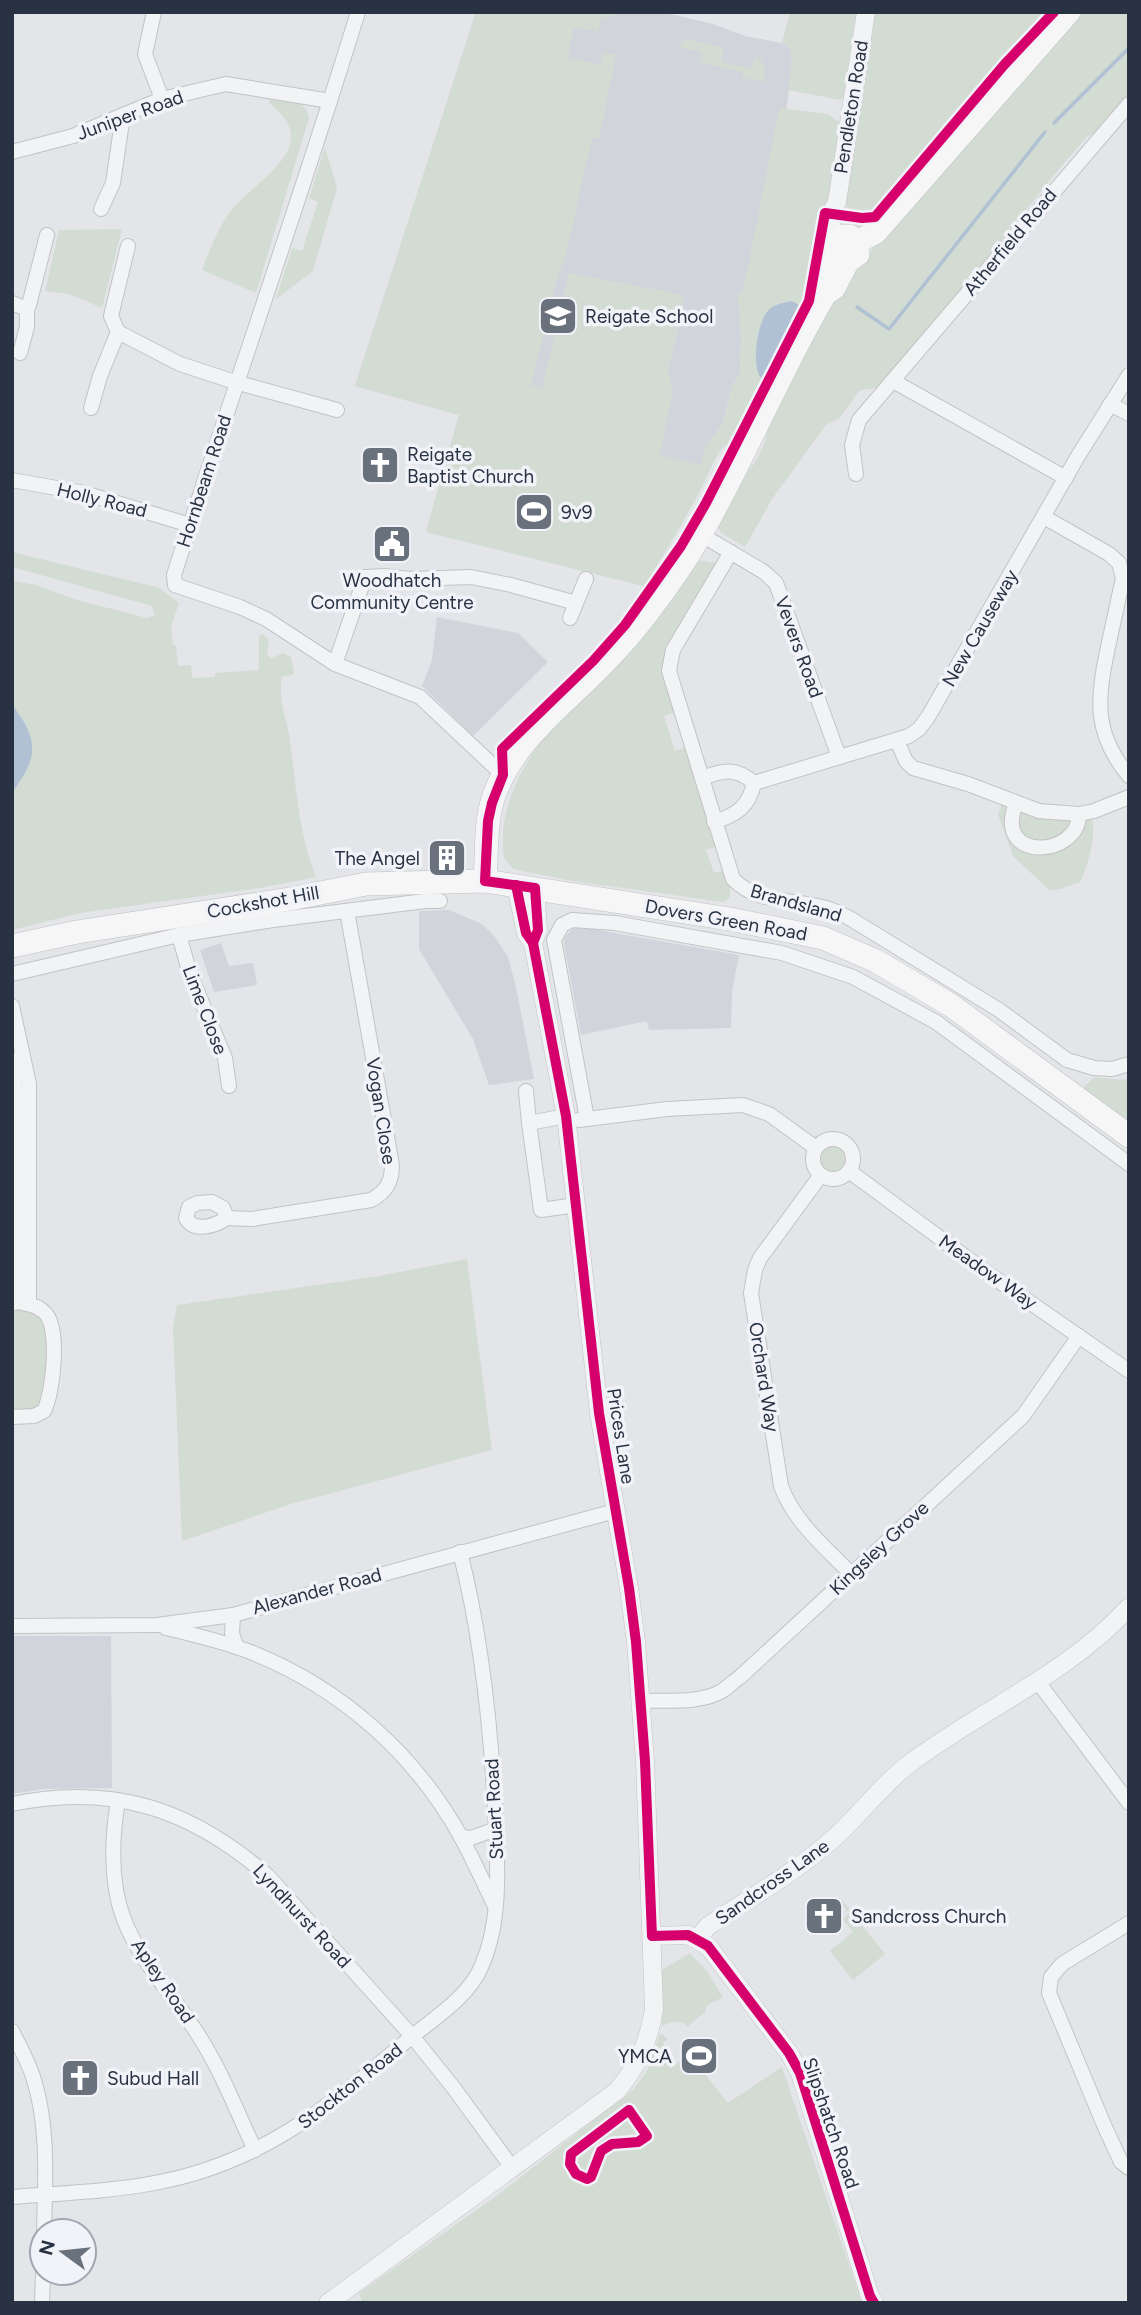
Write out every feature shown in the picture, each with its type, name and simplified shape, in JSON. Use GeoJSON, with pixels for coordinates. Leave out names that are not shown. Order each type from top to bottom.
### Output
{"type":"FeatureCollection","features":[{"type":"Feature","properties":{"kind":"main road"},"geometry":{"type":"LineString","coordinates":[[485,881],[488,821],[492,803],[512,758],[530,736],[607,660],[663,594],[727,484],[790,356],[825,294],[824,284],[846,247],[876,232],[1069,12]]}},
{"type":"Feature","properties":{"kind":"main road","name":"Cockshot Hill"},"geometry":{"type":"LineString","coordinates":[[12,946],[77,932],[290,899],[357,885],[485,881],[526,886]]}},
{"type":"Feature","properties":{"kind":"main road","name":"Dovers Green Road"},"geometry":{"type":"LineString","coordinates":[[526,886],[617,912],[797,931],[823,938],[867,957],[952,1006],[1129,1136]]}},
{"type":"Feature","properties":{"kind":"street"},"geometry":{"type":"LineString","coordinates":[[154,12],[145,54],[162,99]]}},
{"type":"Feature","properties":{"kind":"street","name":"Hornbeam Road"},"geometry":{"type":"LineString","coordinates":[[358,12],[174,575],[175,585],[188,592],[229,603],[257,615],[335,664],[419,697],[503,775]]}},
{"type":"Feature","properties":{"kind":"street","name":"Pendleton Road"},"geometry":{"type":"LineString","coordinates":[[846,247],[831,231],[832,209],[837,202],[866,12]]}},
{"type":"Feature","properties":{"kind":"street","name":"Juniper Road"},"geometry":{"type":"LineString","coordinates":[[12,152],[73,136],[162,99],[226,84],[330,101]]}},
{"type":"Feature","properties":{"kind":"street","name":"Atherfield Road"},"geometry":{"type":"LineString","coordinates":[[856,474],[852,445],[859,420],[1129,104]]}},
{"type":"Feature","properties":{"kind":"street"},"geometry":{"type":"LineString","coordinates":[[101,209],[113,183],[123,116]]}},
{"type":"Feature","properties":{"kind":"street"},"geometry":{"type":"LineString","coordinates":[[19,353],[27,327],[27,309],[47,235]]}},
{"type":"Feature","properties":{"kind":"street"},"geometry":{"type":"LineString","coordinates":[[128,246],[111,316],[118,332],[180,364],[337,411]]}},
{"type":"Feature","properties":{"kind":"street"},"geometry":{"type":"LineString","coordinates":[[12,303],[27,309]]}},
{"type":"Feature","properties":{"kind":"street"},"geometry":{"type":"LineString","coordinates":[[91,408],[100,376],[118,332]]}},
{"type":"Feature","properties":{"kind":"street","name":"New Causeway"},"geometry":{"type":"LineString","coordinates":[[754,783],[897,741],[919,729],[928,718],[1066,478],[1129,375]]}},
{"type":"Feature","properties":{"kind":"street"},"geometry":{"type":"LineString","coordinates":[[893,381],[1066,478]]}},
{"type":"Feature","properties":{"kind":"street"},"geometry":{"type":"LineString","coordinates":[[1110,404],[1129,414]]}},
{"type":"Feature","properties":{"kind":"street","name":"Holly Road"},"geometry":{"type":"LineString","coordinates":[[12,480],[84,493],[190,525]]}},
{"type":"Feature","properties":{"kind":"street"},"geometry":{"type":"LineString","coordinates":[[1044,517],[1109,554],[1119,563],[1122,571],[1123,578],[1100,686],[1099,704],[1108,746],[1129,776]]}},
{"type":"Feature","properties":{"kind":"street","name":"Vevers Road"},"geometry":{"type":"LineString","coordinates":[[699,534],[764,572],[776,583],[839,757]]}},
{"type":"Feature","properties":{"kind":"street","name":"Brandsland"},"geometry":{"type":"LineString","coordinates":[[731,552],[673,650],[670,660],[671,682],[733,879],[741,887],[764,897],[827,908],[851,919],[999,1010],[1067,1060],[1094,1068],[1112,1069],[1129,1064]]}},
{"type":"Feature","properties":{"kind":"street"},"geometry":{"type":"LineString","coordinates":[[335,664],[365,578],[471,577],[576,603]]}},
{"type":"Feature","properties":{"kind":"street"},"geometry":{"type":"LineString","coordinates":[[570,618],[586,579]]}},
{"type":"Feature","properties":{"kind":"street"},"geometry":{"type":"LineString","coordinates":[[897,741],[906,761],[913,768],[1039,811],[1079,814],[1094,811],[1129,796]]}},
{"type":"Feature","properties":{"kind":"street"},"geometry":{"type":"LineString","coordinates":[[702,778],[728,769],[754,783],[746,805],[740,812],[714,822]]}},
{"type":"Feature","properties":{"kind":"street"},"geometry":{"type":"LineString","coordinates":[[1016,803],[1011,819],[1015,834],[1024,846],[1032,848],[1051,845],[1072,835],[1077,828],[1079,814]]}},
{"type":"Feature","properties":{"kind":"street","name":"Prices Lane"},"geometry":{"type":"LineString","coordinates":[[526,886],[526,933],[533,943],[566,1119],[599,1413],[629,1588],[642,1701],[652,1936]]}},
{"type":"Feature","properties":{"kind":"street","name":"Cockshot Hill"},"geometry":{"type":"LineString","coordinates":[[12,974],[179,935],[273,920],[440,901]]}},
{"type":"Feature","properties":{"kind":"street","name":"Vogan Close"},"geometry":{"type":"LineString","coordinates":[[227,1218],[252,1219],[371,1200],[383,1192],[390,1181],[392,1165],[347,911]]}},
{"type":"Feature","properties":{"kind":"street","name":"Dovers Green Road"},"geometry":{"type":"LineString","coordinates":[[558,961],[554,940],[562,925],[572,920],[617,912],[782,953],[853,977],[936,1022],[1129,1164]]}},
{"type":"Feature","properties":{"kind":"street","name":"Lime Close"},"geometry":{"type":"LineString","coordinates":[[179,935],[190,974],[225,1058],[229,1086]]}},
{"type":"Feature","properties":{"kind":"street"},"geometry":{"type":"LineString","coordinates":[[537,963],[558,961],[587,1119]]}},
{"type":"Feature","properties":{"kind":"street"},"geometry":{"type":"LineString","coordinates":[[12,1006],[29,1084],[19,1304]]}},
{"type":"Feature","properties":{"kind":"street"},"geometry":{"type":"LineString","coordinates":[[12,1059],[17,1106],[14,1202],[19,1304]]}},
{"type":"Feature","properties":{"kind":"street"},"geometry":{"type":"LineString","coordinates":[[526,1091],[541,1210],[576,1205]]}},
{"type":"Feature","properties":{"kind":"street"},"geometry":{"type":"LineString","coordinates":[[529,1123],[667,1109],[743,1105],[769,1114],[816,1148]]}},
{"type":"Feature","properties":{"kind":"street"},"geometry":{"type":"LineString","coordinates":[[826,1140],[844,1143],[852,1153],[849,1171],[836,1178],[821,1175],[813,1162],[816,1148],[826,1140]]}},
{"type":"Feature","properties":{"kind":"street","name":"Meadow Way"},"geometry":{"type":"LineString","coordinates":[[849,1171],[986,1272],[1129,1371]]}},
{"type":"Feature","properties":{"kind":"street","name":"Orchard Way"},"geometry":{"type":"LineString","coordinates":[[821,1175],[760,1258],[755,1269],[751,1293],[781,1486],[796,1516],[851,1574]]}},
{"type":"Feature","properties":{"kind":"street"},"geometry":{"type":"LineString","coordinates":[[12,1417],[34,1416],[44,1411],[51,1392],[53,1362],[47,1315],[19,1304]]}},
{"type":"Feature","properties":{"kind":"street","name":"Kingsley Grove"},"geometry":{"type":"LineString","coordinates":[[642,1701],[710,1696],[740,1676],[1023,1416],[1079,1336]]}},
{"type":"Feature","properties":{"kind":"street","name":"Alexander Road"},"geometry":{"type":"LineString","coordinates":[[12,1626],[157,1625],[233,1615],[615,1511]]}},
{"type":"Feature","properties":{"kind":"street","name":"Stuart Road"},"geometry":{"type":"LineString","coordinates":[[412,2036],[467,1989],[477,1975],[487,1950],[495,1906],[498,1865],[495,1784],[484,1682],[470,1590],[460,1552]]}},
{"type":"Feature","properties":{"kind":"street","name":"Sandcross Lane"},"geometry":{"type":"LineString","coordinates":[[652,1936],[688,1935],[697,1939],[708,1926],[824,1847],[907,1765],[1038,1682],[1090,1644],[1129,1606]]}},
{"type":"Feature","properties":{"kind":"street"},"geometry":{"type":"LineString","coordinates":[[233,1615],[232,1633],[236,1646]]}},
{"type":"Feature","properties":{"kind":"street"},"geometry":{"type":"LineString","coordinates":[[157,1625],[236,1646],[276,1663],[315,1684],[356,1712],[391,1743],[420,1776],[461,1836],[495,1906]]}},
{"type":"Feature","properties":{"kind":"street"},"geometry":{"type":"LineString","coordinates":[[1038,1682],[1129,1803]]}},
{"type":"Feature","properties":{"kind":"street","name":"Lyndhurst Road"},"geometry":{"type":"LineString","coordinates":[[12,1804],[66,1797],[118,1800],[187,1819],[241,1853],[268,1876],[412,2036],[513,2169]]}},
{"type":"Feature","properties":{"kind":"street","name":"Apley Road"},"geometry":{"type":"LineString","coordinates":[[118,1800],[114,1851],[122,1915],[141,1950],[197,2031],[255,2150]]}},
{"type":"Feature","properties":{"kind":"street"},"geometry":{"type":"LineString","coordinates":[[461,1836],[471,1838],[496,1829]]}},
{"type":"Feature","properties":{"kind":"street"},"geometry":{"type":"LineString","coordinates":[[1129,1923],[1055,1970],[1049,1985],[1051,2003],[1104,2125],[1121,2162],[1129,2168]]}},
{"type":"Feature","properties":{"kind":"street"},"geometry":{"type":"LineString","coordinates":[[328,2303],[617,2091],[631,2075],[652,2025],[652,1936]]}},
{"type":"Feature","properties":{"kind":"street","name":"Slipshatch Road"},"geometry":{"type":"LineString","coordinates":[[697,1939],[708,1946],[789,2053],[800,2073],[874,2303]]}},
{"type":"Feature","properties":{"kind":"street"},"geometry":{"type":"LineString","coordinates":[[12,2031],[34,2079],[40,2102],[44,2217]]}},
{"type":"Feature","properties":{"kind":"street","name":"Stockton Road"},"geometry":{"type":"LineString","coordinates":[[12,2197],[121,2189],[156,2183],[215,2166],[255,2150],[298,2127],[332,2103],[412,2036]]}},
{"type":"Feature","properties":{"kind":"shaded area","name":"Reigate School"},"geometry":{"type":"Polygon","coordinates":[[[476,12],[662,12],[713,24],[745,36],[782,43],[790,48],[792,60],[784,134],[743,290],[740,373],[731,389],[723,424],[708,443],[692,488],[644,586],[426,532],[459,415],[355,386],[476,12]]]}},
{"type":"Feature","properties":{"kind":"shaded area","name":"Reigate School"},"geometry":{"type":"Polygon","coordinates":[[[476,12],[623,12],[601,19],[598,31],[574,27],[568,58],[600,64],[603,52],[616,55],[599,139],[592,138],[566,255],[557,278],[531,385],[542,388],[569,273],[679,294],[684,299],[683,308],[667,374],[670,376],[672,394],[660,455],[700,465],[708,443],[723,424],[731,389],[740,373],[738,296],[743,290],[779,108],[828,114],[839,122],[838,146],[822,232],[824,268],[810,300],[806,299],[738,434],[729,446],[724,446],[716,458],[692,507],[644,586],[426,532],[459,415],[355,386],[476,12]]]}},
{"type":"Feature","properties":{"kind":"shaded area"},"geometry":{"type":"Polygon","coordinates":[[[790,12],[856,12],[844,97],[841,100],[788,90],[792,60],[790,48],[782,43],[790,12]]]}},
{"type":"Feature","properties":{"kind":"shaded area"},"geometry":{"type":"Polygon","coordinates":[[[872,12],[1129,12],[1129,98],[1094,134],[1087,137],[1058,170],[884,387],[860,390],[839,419],[826,425],[772,499],[745,547],[721,533],[719,520],[738,485],[756,461],[765,442],[771,417],[815,333],[846,281],[864,263],[874,246],[851,222],[845,201],[872,12]]]}},
{"type":"Feature","properties":{"kind":"shaded area"},"geometry":{"type":"Polygon","coordinates":[[[685,39],[724,48],[721,62],[752,68],[754,57],[761,59],[765,70],[764,82],[743,78],[743,72],[700,63],[702,52],[678,47],[685,39]]]}},
{"type":"Feature","properties":{"kind":"shaded area"},"geometry":{"type":"Polygon","coordinates":[[[271,97],[300,104],[309,118],[256,293],[202,270],[225,219],[281,162],[289,148],[291,134],[285,119],[269,103],[271,97]]]}},
{"type":"Feature","properties":{"kind":"shaded area"},"geometry":{"type":"Polygon","coordinates":[[[325,147],[337,188],[313,271],[276,299],[292,248],[302,251],[318,202],[309,198],[325,147]]]}},
{"type":"Feature","properties":{"kind":"shaded area"},"geometry":{"type":"Polygon","coordinates":[[[122,229],[102,308],[69,294],[45,291],[59,230],[122,229]]]}},
{"type":"Feature","properties":{"kind":"shaded area"},"geometry":{"type":"Polygon","coordinates":[[[12,552],[160,588],[179,603],[171,626],[173,645],[176,645],[178,666],[191,665],[192,678],[215,677],[215,673],[259,670],[259,635],[263,634],[269,640],[267,655],[271,658],[283,653],[291,657],[294,674],[282,677],[281,700],[289,735],[301,825],[316,877],[260,888],[80,913],[12,930],[12,581],[37,585],[77,600],[147,618],[155,615],[152,606],[12,567],[12,552]]]}},
{"type":"Feature","properties":{"kind":"shaded area"},"geometry":{"type":"Polygon","coordinates":[[[696,560],[716,563],[674,637],[677,712],[664,716],[675,751],[687,747],[718,846],[706,850],[714,873],[725,870],[730,885],[730,897],[723,902],[572,881],[513,869],[504,858],[504,825],[512,794],[526,765],[544,737],[696,560]]]}},
{"type":"Feature","properties":{"kind":"shaded area"},"geometry":{"type":"Polygon","coordinates":[[[437,617],[518,633],[548,662],[473,736],[422,686],[432,660],[437,617]]]}},
{"type":"Feature","properties":{"kind":"shaded area"},"geometry":{"type":"Polygon","coordinates":[[[1002,803],[1046,817],[1092,817],[1091,850],[1080,882],[1049,890],[1013,856],[998,814],[1002,803]]]}},
{"type":"Feature","properties":{"kind":"shaded area"},"geometry":{"type":"Polygon","coordinates":[[[449,910],[482,924],[495,937],[508,957],[534,1079],[489,1085],[473,1039],[419,949],[419,911],[449,910]]]}},
{"type":"Feature","properties":{"kind":"shaded area"},"geometry":{"type":"Polygon","coordinates":[[[575,926],[739,955],[732,991],[731,1028],[649,1030],[647,1021],[581,1035],[564,944],[565,937],[575,926]]]}},
{"type":"Feature","properties":{"kind":"shaded area"},"geometry":{"type":"Polygon","coordinates":[[[221,943],[229,966],[253,963],[257,985],[214,992],[200,950],[221,943]]]}},
{"type":"Feature","properties":{"kind":"shaded area"},"geometry":{"type":"Polygon","coordinates":[[[1094,1077],[1124,1080],[1129,1077],[1129,1125],[1082,1089],[1094,1077]]]}},
{"type":"Feature","properties":{"kind":"shaded area"},"geometry":{"type":"Polygon","coordinates":[[[832,1145],[842,1149],[846,1159],[842,1169],[832,1173],[822,1169],[818,1159],[822,1149],[832,1145]]]}},
{"type":"Feature","properties":{"kind":"shaded area"},"geometry":{"type":"Polygon","coordinates":[[[467,1259],[492,1450],[291,1504],[182,1541],[173,1327],[177,1305],[379,1276],[467,1259]]]}},
{"type":"Feature","properties":{"kind":"shaded area"},"geometry":{"type":"Polygon","coordinates":[[[23,1308],[38,1315],[45,1327],[47,1376],[38,1405],[30,1410],[12,1413],[12,1309],[23,1308]]]}},
{"type":"Feature","properties":{"kind":"shaded area"},"geometry":{"type":"Polygon","coordinates":[[[12,1636],[111,1636],[112,1788],[43,1789],[12,1794],[12,1636]]]}},
{"type":"Feature","properties":{"kind":"shaded area"},"geometry":{"type":"Polygon","coordinates":[[[842,1900],[885,1954],[853,1980],[830,1951],[853,1932],[843,1919],[849,1913],[840,1902],[842,1900]]]}},
{"type":"Feature","properties":{"kind":"shaded area"},"geometry":{"type":"Polygon","coordinates":[[[690,1953],[707,1971],[723,1997],[706,2006],[706,2011],[687,2027],[684,2023],[672,2022],[662,2026],[662,1970],[690,1953]]]}},
{"type":"Feature","properties":{"kind":"shaded area"},"geometry":{"type":"Polygon","coordinates":[[[660,2033],[668,2039],[663,2043],[667,2047],[663,2051],[666,2055],[662,2058],[671,2068],[685,2057],[690,2063],[694,2060],[728,2103],[782,2067],[862,2303],[363,2303],[359,2293],[495,2197],[635,2088],[648,2069],[660,2033]]]}},
{"type":"Feature","properties":{"kind":"water"},"geometry":{"type":"Polygon","coordinates":[[[792,301],[802,307],[799,316],[765,378],[761,378],[756,355],[763,318],[772,307],[792,301]]]}},
{"type":"Feature","properties":{"kind":"water"},"geometry":{"type":"Polygon","coordinates":[[[12,703],[29,733],[32,751],[28,767],[12,793],[12,703]]]}},
{"type":"Feature","properties":{"kind":"waterway"},"geometry":{"type":"LineString","coordinates":[[1054,123],[1129,48]]}},
{"type":"Feature","properties":{"kind":"waterway"},"geometry":{"type":"LineString","coordinates":[[857,307],[889,329],[1045,132]]}},
{"type":"Feature","properties":{"kind":"cycle path"},"geometry":{"type":"LineString","coordinates":[[533,943],[538,930],[535,888],[485,881],[488,821],[503,775],[502,749],[593,661],[625,625],[681,546],[706,503],[809,301],[825,213],[875,217],[1004,65],[1054,12]]}},
{"type":"Feature","properties":{"kind":"cycle path"},"geometry":{"type":"LineString","coordinates":[[516,885],[526,933],[533,943],[566,1116],[599,1413],[636,1642],[645,1761],[652,1936],[688,1935],[708,1946],[789,2053],[800,2073],[874,2303]]}},
{"type":"Feature","properties":{"kind":"cycle path"},"geometry":{"type":"LineString","coordinates":[[629,2110],[647,2136],[638,2142],[612,2144],[601,2151],[591,2177],[587,2179],[576,2174],[570,2164],[571,2154],[629,2110]]}},
{"type":"Feature","properties":{"kind":"place","name":"Reigate School"},"geometry":{"type":"Point","coordinates":[558,316]}},
{"type":"Feature","properties":{"kind":"place","name":"Reigate Baptist Church"},"geometry":{"type":"Point","coordinates":[380,465]}},
{"type":"Feature","properties":{"kind":"place","name":"9v9"},"geometry":{"type":"Point","coordinates":[534,512]}},
{"type":"Feature","properties":{"kind":"place","name":"Woodhatch Community Centre"},"geometry":{"type":"Point","coordinates":[392,544]}},
{"type":"Feature","properties":{"kind":"place","name":"The Angel"},"geometry":{"type":"Point","coordinates":[447,858]}},
{"type":"Feature","properties":{"kind":"place","name":"Sandcross Church"},"geometry":{"type":"Point","coordinates":[824,1916]}},
{"type":"Feature","properties":{"kind":"place","name":"YMCA"},"geometry":{"type":"Point","coordinates":[699,2056]}},
{"type":"Feature","properties":{"kind":"place","name":"Subud Hall"},"geometry":{"type":"Point","coordinates":[80,2078]}}]}
